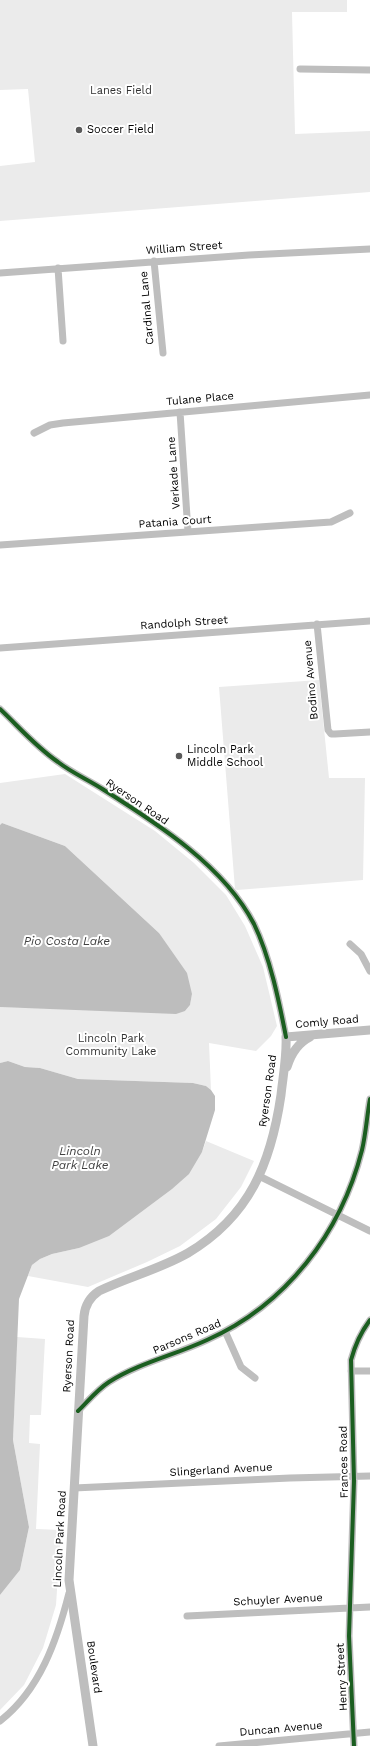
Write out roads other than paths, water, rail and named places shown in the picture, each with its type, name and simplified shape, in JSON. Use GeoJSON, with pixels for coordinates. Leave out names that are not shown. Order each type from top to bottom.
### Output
{"type":"FeatureCollection","features":[{"type":"Feature","properties":{"kind":"main road","name":"Comly Road"},"geometry":{"type":"LineString","coordinates":[[286,1037],[370,1030]]}},
{"type":"Feature","properties":{"kind":"main road"},"geometry":{"type":"LineString","coordinates":[[281,1093],[288,1064],[294,1051],[300,1042],[312,1036]]}},
{"type":"Feature","properties":{"kind":"main road","name":"Ryerson Road"},"geometry":{"type":"LineString","coordinates":[[78,1411],[84,1316],[90,1300],[106,1288],[172,1261],[203,1243],[232,1217],[260,1176],[272,1140],[281,1093],[286,1037]]}},
{"type":"Feature","properties":{"kind":"main road","name":"Lincoln Park Road"},"geometry":{"type":"LineString","coordinates":[[70,1591],[78,1411]]}},
{"type":"Feature","properties":{"kind":"main road","name":"Boulevard"},"geometry":{"type":"LineString","coordinates":[[70,1591],[93,1746]]}},
{"type":"Feature","properties":{"kind":"street"},"geometry":{"type":"LineString","coordinates":[[300,69],[370,70]]}},
{"type":"Feature","properties":{"kind":"street","name":"William Street"},"geometry":{"type":"LineString","coordinates":[[0,273],[154,261],[370,249]]}},
{"type":"Feature","properties":{"kind":"street","name":"Cardinal Lane"},"geometry":{"type":"LineString","coordinates":[[154,261],[163,353]]}},
{"type":"Feature","properties":{"kind":"street"},"geometry":{"type":"LineString","coordinates":[[58,268],[63,341]]}},
{"type":"Feature","properties":{"kind":"street","name":"Tulane Place"},"geometry":{"type":"LineString","coordinates":[[34,433],[50,425],[63,423],[370,395]]}},
{"type":"Feature","properties":{"kind":"street","name":"Verkade Lane"},"geometry":{"type":"LineString","coordinates":[[180,412],[188,532]]}},
{"type":"Feature","properties":{"kind":"street","name":"Patania Court"},"geometry":{"type":"LineString","coordinates":[[0,545],[331,522],[350,513]]}},
{"type":"Feature","properties":{"kind":"street","name":"Randolph Street"},"geometry":{"type":"LineString","coordinates":[[0,648],[370,621]]}},
{"type":"Feature","properties":{"kind":"street","name":"Bodino Avenue"},"geometry":{"type":"LineString","coordinates":[[317,624],[326,726],[330,733],[335,734],[370,732]]}},
{"type":"Feature","properties":{"kind":"street","name":"Ryerson Road"},"geometry":{"type":"LineString","coordinates":[[0,708],[52,758],[139,812],[169,834],[204,862],[231,891],[244,908],[257,933],[269,968],[286,1037]]}},
{"type":"Feature","properties":{"kind":"street"},"geometry":{"type":"LineString","coordinates":[[350,944],[361,954],[370,971]]}},
{"type":"Feature","properties":{"kind":"street","name":"Parsons Road"},"geometry":{"type":"LineString","coordinates":[[78,1411],[109,1382],[133,1370],[207,1340],[225,1331],[260,1309],[292,1280],[317,1250],[338,1215],[353,1180],[362,1148],[370,1099]]}},
{"type":"Feature","properties":{"kind":"street"},"geometry":{"type":"LineString","coordinates":[[260,1176],[370,1231]]}},
{"type":"Feature","properties":{"kind":"street","name":"Frances Road"},"geometry":{"type":"LineString","coordinates":[[350,1608],[354,1476],[351,1360],[354,1347],[364,1327],[370,1320]]}},
{"type":"Feature","properties":{"kind":"street"},"geometry":{"type":"LineString","coordinates":[[225,1331],[241,1366],[256,1378]]}},
{"type":"Feature","properties":{"kind":"street"},"geometry":{"type":"LineString","coordinates":[[352,1372],[370,1371]]}},
{"type":"Feature","properties":{"kind":"street","name":"Slingerland Avenue"},"geometry":{"type":"LineString","coordinates":[[74,1488],[370,1476]]}},
{"type":"Feature","properties":{"kind":"street","name":"Lincoln Park Road"},"geometry":{"type":"LineString","coordinates":[[0,1721],[26,1693],[47,1659],[62,1623],[70,1591]]}},
{"type":"Feature","properties":{"kind":"street","name":"Schuyler Avenue"},"geometry":{"type":"LineString","coordinates":[[187,1616],[370,1607]]}},
{"type":"Feature","properties":{"kind":"street","name":"Henry Street"},"geometry":{"type":"LineString","coordinates":[[350,1608],[348,1636],[354,1746]]}},
{"type":"Feature","properties":{"kind":"street","name":"Duncan Avenue"},"geometry":{"type":"LineString","coordinates":[[219,1746],[370,1732]]}},
{"type":"Feature","properties":{"kind":"water","name":"Pio Costa Lake"},"geometry":{"type":"Polygon","coordinates":[[[2,823],[65,846],[159,933],[187,973],[192,994],[190,1005],[185,1011],[176,1014],[0,1007],[0,825],[2,823]]]}},
{"type":"Feature","properties":{"kind":"water","name":"Lincoln Park Lake"},"geometry":{"type":"Polygon","coordinates":[[[8,1061],[25,1067],[40,1068],[78,1079],[193,1083],[206,1086],[215,1096],[215,1110],[202,1152],[189,1174],[172,1189],[109,1236],[79,1248],[52,1254],[40,1259],[32,1265],[19,1299],[13,1440],[29,1527],[20,1570],[0,1595],[0,1063],[8,1061]]]}},
{"type":"Feature","properties":{"kind":"place","name":"Soccer Field"},"geometry":{"type":"Point","coordinates":[79,130]}},
{"type":"Feature","properties":{"kind":"place","name":"Lincoln Park Middle School"},"geometry":{"type":"Point","coordinates":[179,756]}},
{"type":"Feature","properties":{"kind":"park label","name":"Lanes Field"},"geometry":{"type":"Point","coordinates":[121,91]}},
{"type":"Feature","properties":{"kind":"park label","name":"Lincoln Park Community Lake"},"geometry":{"type":"Point","coordinates":[111,1045]}}]}
